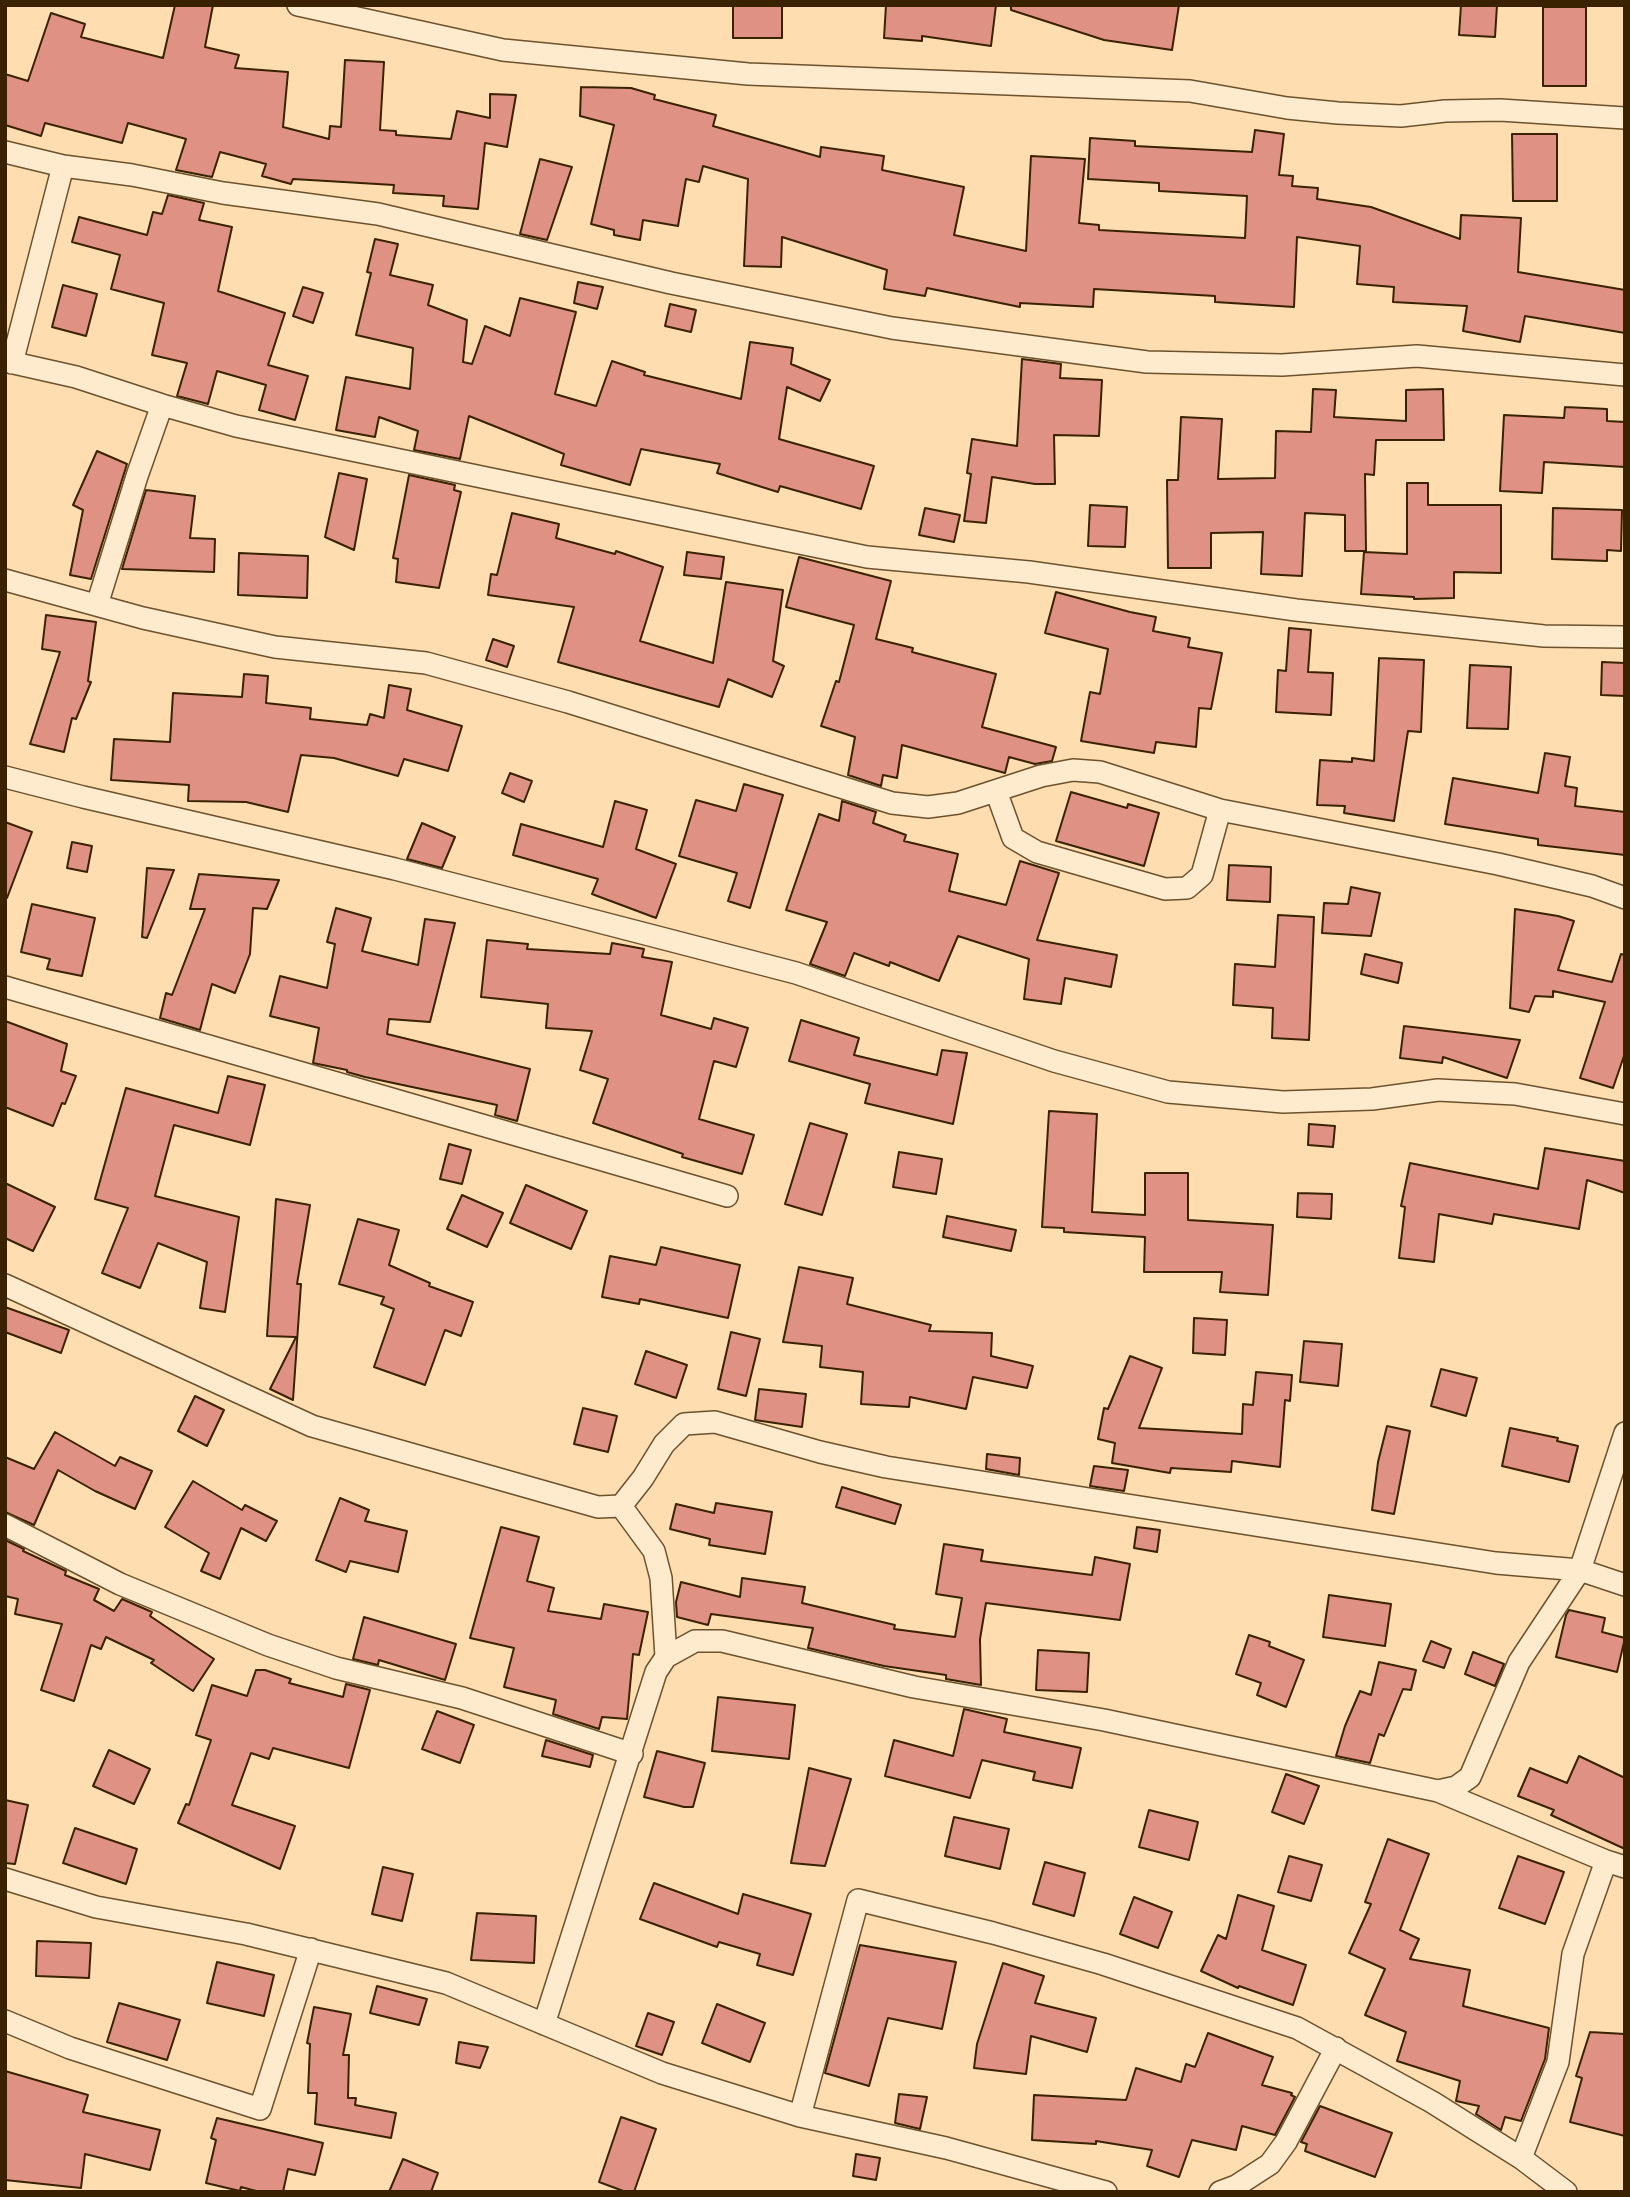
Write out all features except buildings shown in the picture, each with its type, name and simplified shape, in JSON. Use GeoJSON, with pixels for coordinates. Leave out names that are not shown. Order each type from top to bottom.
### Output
{"type":"FeatureCollection","features":[{"type":"Feature","properties":{"kind":"street"},"geometry":{"type":"LineString","coordinates":[[298,5],[503,50],[748,74],[1190,91],[1287,108],[1338,113],[1401,116],[1445,111],[1500,110],[1625,118]]}},
{"type":"Feature","properties":{"kind":"street"},"geometry":{"type":"LineString","coordinates":[[5,152],[63,166],[131,175],[282,202],[378,214],[797,310],[892,328],[1023,346],[1147,362],[1282,365],[1417,356],[1625,374]]}},
{"type":"Feature","properties":{"kind":"street"},"geometry":{"type":"LineString","coordinates":[[63,166],[8,362],[76,377],[236,426],[867,557],[1029,572],[1296,610],[1544,636],[1625,637]]}},
{"type":"Feature","properties":{"kind":"street"},"geometry":{"type":"LineString","coordinates":[[97,605],[162,405]]}},
{"type":"Feature","properties":{"kind":"street"},"geometry":{"type":"LineString","coordinates":[[5,580],[142,618],[275,647],[426,663],[568,702],[892,803],[928,807],[958,803],[1041,776],[1073,770],[1100,772],[1220,810],[1498,864],[1592,886],[1625,898]]}},
{"type":"Feature","properties":{"kind":"street"},"geometry":{"type":"LineString","coordinates":[[5,777],[395,869],[784,970],[1054,1061],[1168,1092],[1283,1102],[1372,1099],[1438,1090],[1515,1094],[1625,1114]]}},
{"type":"Feature","properties":{"kind":"street"},"geometry":{"type":"LineString","coordinates":[[996,791],[1013,838],[1037,852],[1165,889],[1187,888],[1202,876],[1220,810]]}},
{"type":"Feature","properties":{"kind":"street"},"geometry":{"type":"LineString","coordinates":[[5,987],[727,1196]]}},
{"type":"Feature","properties":{"kind":"street"},"geometry":{"type":"LineString","coordinates":[[5,1285],[312,1426],[598,1507],[621,1506],[643,1478],[664,1444],[684,1424],[715,1422],[820,1452],[886,1467],[1496,1563],[1580,1570],[1625,1585]]}},
{"type":"Feature","properties":{"kind":"street"},"geometry":{"type":"LineString","coordinates":[[1438,1791],[1456,1787],[1470,1777],[1519,1662],[1580,1570],[1625,1433]]}},
{"type":"Feature","properties":{"kind":"street"},"geometry":{"type":"LineString","coordinates":[[621,1506],[654,1551],[661,1578],[666,1657]]}},
{"type":"Feature","properties":{"kind":"street"},"geometry":{"type":"LineString","coordinates":[[5,1525],[120,1584],[268,1645],[336,1668],[462,1698],[632,1754]]}},
{"type":"Feature","properties":{"kind":"street"},"geometry":{"type":"LineString","coordinates":[[544,2024],[656,1672],[666,1657],[695,1641],[722,1641],[914,1687],[1104,1720],[1438,1791],[1615,1864],[1573,1954],[1558,2062],[1521,2158]]}},
{"type":"Feature","properties":{"kind":"street"},"geometry":{"type":"LineString","coordinates":[[5,1879],[96,1908],[246,1934],[446,1983],[662,2073],[800,2116],[946,2148],[1106,2192]]}},
{"type":"Feature","properties":{"kind":"street"},"geometry":{"type":"LineString","coordinates":[[800,2116],[858,1900],[993,1933],[1103,1964],[1297,2028],[1432,2102],[1521,2158],[1566,2192]]}},
{"type":"Feature","properties":{"kind":"street"},"geometry":{"type":"LineString","coordinates":[[5,2021],[70,2048],[260,2109],[311,1949]]}},
{"type":"Feature","properties":{"kind":"street"},"geometry":{"type":"LineString","coordinates":[[1220,2192],[1236,2186],[1270,2164],[1286,2142],[1336,2048]]}}]}
